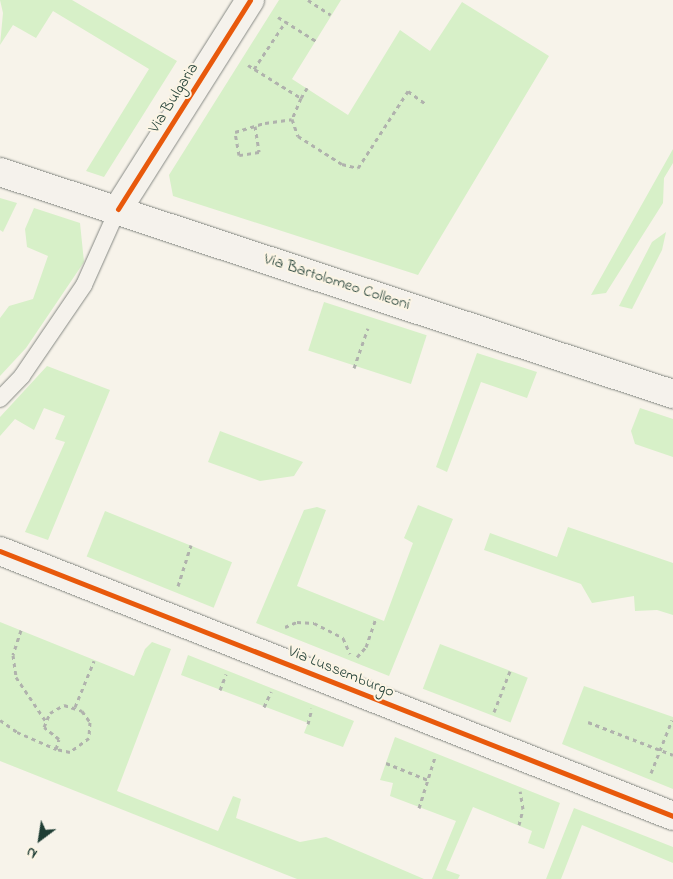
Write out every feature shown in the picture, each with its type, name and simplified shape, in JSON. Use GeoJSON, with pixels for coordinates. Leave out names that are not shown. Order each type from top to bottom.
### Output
{"type":"FeatureCollection","features":[{"type":"Feature","properties":{"kind":"street","name":"Via Bulgaria"},"geometry":{"type":"LineString","coordinates":[[118,209],[261,6]]}},
{"type":"Feature","properties":{"kind":"street","name":"Via Bartolomeo Colleoni"},"geometry":{"type":"LineString","coordinates":[[0,172],[118,209],[673,394]]}},
{"type":"Feature","properties":{"kind":"street","name":"Via Lussemburgo"},"geometry":{"type":"LineString","coordinates":[[0,550],[673,816]]}},
{"type":"Feature","properties":{"kind":"lane"},"geometry":{"type":"LineString","coordinates":[[0,400],[22,376],[84,285],[118,209]]}},
{"type":"Feature","properties":{"kind":"path"},"geometry":{"type":"LineString","coordinates":[[308,0],[331,15]]}},
{"type":"Feature","properties":{"kind":"path"},"geometry":{"type":"LineString","coordinates":[[261,6],[316,40]]}},
{"type":"Feature","properties":{"kind":"path"},"geometry":{"type":"LineString","coordinates":[[254,69],[286,21]]}},
{"type":"Feature","properties":{"kind":"path"},"geometry":{"type":"LineString","coordinates":[[241,61],[301,98]]}},
{"type":"Feature","properties":{"kind":"path"},"geometry":{"type":"LineString","coordinates":[[307,88],[292,119],[298,136],[342,164],[358,168],[408,91],[426,104]]}},
{"type":"Feature","properties":{"kind":"path"},"geometry":{"type":"LineString","coordinates":[[255,126],[259,152],[239,155],[235,132],[255,126],[292,119]]}},
{"type":"Feature","properties":{"kind":"path"},"geometry":{"type":"LineString","coordinates":[[354,368],[371,318]]}},
{"type":"Feature","properties":{"kind":"path"},"geometry":{"type":"LineString","coordinates":[[176,592],[191,545]]}},
{"type":"Feature","properties":{"kind":"path"},"geometry":{"type":"LineString","coordinates":[[276,631],[297,622],[314,623],[344,638],[353,662],[366,647],[376,618]]}},
{"type":"Feature","properties":{"kind":"path"},"geometry":{"type":"LineString","coordinates":[[21,630],[13,655],[16,677],[45,720]]}},
{"type":"Feature","properties":{"kind":"path"},"geometry":{"type":"LineString","coordinates":[[75,707],[94,661]]}},
{"type":"Feature","properties":{"kind":"path"},"geometry":{"type":"LineString","coordinates":[[220,690],[227,671]]}},
{"type":"Feature","properties":{"kind":"path"},"geometry":{"type":"LineString","coordinates":[[492,717],[510,671]]}},
{"type":"Feature","properties":{"kind":"path"},"geometry":{"type":"LineString","coordinates":[[264,707],[272,689]]}},
{"type":"Feature","properties":{"kind":"path"},"geometry":{"type":"LineString","coordinates":[[308,724],[313,705]]}},
{"type":"Feature","properties":{"kind":"path"},"geometry":{"type":"LineString","coordinates":[[0,720],[16,732],[56,749],[75,751],[89,738],[90,722],[75,707],[56,708],[45,720],[44,727],[59,739],[56,749]]}},
{"type":"Feature","properties":{"kind":"path"},"geometry":{"type":"LineString","coordinates":[[649,779],[672,720]]}},
{"type":"Feature","properties":{"kind":"path"},"geometry":{"type":"LineString","coordinates":[[588,722],[673,756]]}},
{"type":"Feature","properties":{"kind":"path"},"geometry":{"type":"LineString","coordinates":[[419,808],[436,754]]}},
{"type":"Feature","properties":{"kind":"path"},"geometry":{"type":"LineString","coordinates":[[386,763],[428,780]]}},
{"type":"Feature","properties":{"kind":"path"},"geometry":{"type":"LineString","coordinates":[[519,786],[523,809],[519,825]]}},
{"type":"Feature","properties":{"kind":"green space"},"geometry":{"type":"Polygon","coordinates":[[[0,0],[72,0],[177,61],[104,177],[86,171],[149,69],[53,11],[36,38],[13,25],[0,45],[3,13],[0,0]]]}},
{"type":"Feature","properties":{"kind":"green space"},"geometry":{"type":"Polygon","coordinates":[[[279,0],[341,0],[292,79],[348,115],[400,30],[430,51],[462,2],[549,56],[418,275],[173,196],[169,175],[279,0]]]}},
{"type":"Feature","properties":{"kind":"green space"},"geometry":{"type":"Polygon","coordinates":[[[673,149],[673,163],[664,178],[663,203],[606,293],[591,295],[673,149]]]}},
{"type":"Feature","properties":{"kind":"green space"},"geometry":{"type":"Polygon","coordinates":[[[0,198],[17,203],[3,232],[0,230],[0,198]]]}},
{"type":"Feature","properties":{"kind":"green space"},"geometry":{"type":"Polygon","coordinates":[[[34,208],[80,223],[84,262],[26,348],[0,376],[0,318],[9,306],[33,299],[48,256],[27,247],[25,229],[34,208]]]}},
{"type":"Feature","properties":{"kind":"green space"},"geometry":{"type":"Polygon","coordinates":[[[666,232],[662,250],[632,309],[619,306],[652,242],[666,232]]]}},
{"type":"Feature","properties":{"kind":"green space"},"geometry":{"type":"Polygon","coordinates":[[[324,302],[427,335],[411,384],[308,351],[324,302]]]}},
{"type":"Feature","properties":{"kind":"green space"},"geometry":{"type":"Polygon","coordinates":[[[477,353],[537,372],[527,398],[481,382],[447,472],[436,467],[477,353]]]}},
{"type":"Feature","properties":{"kind":"green space"},"geometry":{"type":"Polygon","coordinates":[[[47,366],[110,390],[48,540],[25,532],[65,442],[55,439],[65,416],[44,408],[34,430],[15,419],[0,436],[0,417],[47,366]]]}},
{"type":"Feature","properties":{"kind":"green space"},"geometry":{"type":"Polygon","coordinates":[[[640,408],[673,419],[673,457],[635,444],[631,431],[640,408]]]}},
{"type":"Feature","properties":{"kind":"green space"},"geometry":{"type":"Polygon","coordinates":[[[220,431],[303,462],[294,476],[260,481],[208,462],[220,431]]]}},
{"type":"Feature","properties":{"kind":"green space"},"geometry":{"type":"Polygon","coordinates":[[[418,505],[453,519],[389,676],[256,623],[304,510],[317,507],[326,510],[297,586],[384,621],[413,543],[404,538],[418,505]]]}},
{"type":"Feature","properties":{"kind":"green space"},"geometry":{"type":"Polygon","coordinates":[[[105,511],[232,562],[214,608],[87,556],[105,511]]]}},
{"type":"Feature","properties":{"kind":"green space"},"geometry":{"type":"Polygon","coordinates":[[[568,527],[673,563],[673,615],[657,610],[635,611],[634,596],[592,603],[581,584],[484,550],[490,533],[557,557],[568,527]]]}},
{"type":"Feature","properties":{"kind":"green space"},"geometry":{"type":"Polygon","coordinates":[[[0,622],[134,676],[145,649],[152,642],[171,649],[117,791],[218,831],[233,796],[241,799],[236,818],[300,842],[326,837],[424,879],[297,879],[0,761],[0,622]]]}},
{"type":"Feature","properties":{"kind":"green space"},"geometry":{"type":"Polygon","coordinates":[[[440,644],[528,678],[511,722],[423,689],[440,644]]]}},
{"type":"Feature","properties":{"kind":"green space"},"geometry":{"type":"Polygon","coordinates":[[[188,655],[354,721],[343,747],[304,733],[308,723],[181,675],[188,655]]]}},
{"type":"Feature","properties":{"kind":"green space"},"geometry":{"type":"Polygon","coordinates":[[[584,686],[673,717],[673,789],[562,744],[584,686]]]}},
{"type":"Feature","properties":{"kind":"green space"},"geometry":{"type":"Polygon","coordinates":[[[395,737],[560,803],[544,849],[528,843],[532,831],[473,807],[446,870],[460,875],[458,879],[432,879],[456,821],[390,796],[393,783],[380,780],[395,737]]]}},
{"type":"Feature","properties":{"kind":"green space"},"geometry":{"type":"Polygon","coordinates":[[[574,808],[673,847],[673,863],[582,825],[561,879],[546,879],[574,808]]]}},
{"type":"Feature","properties":{"kind":"cycle path"},"geometry":{"type":"LineString","coordinates":[[118,209],[250,0]]}},
{"type":"Feature","properties":{"kind":"cycle path"},"geometry":{"type":"LineString","coordinates":[[0,551],[673,816]]}}]}
